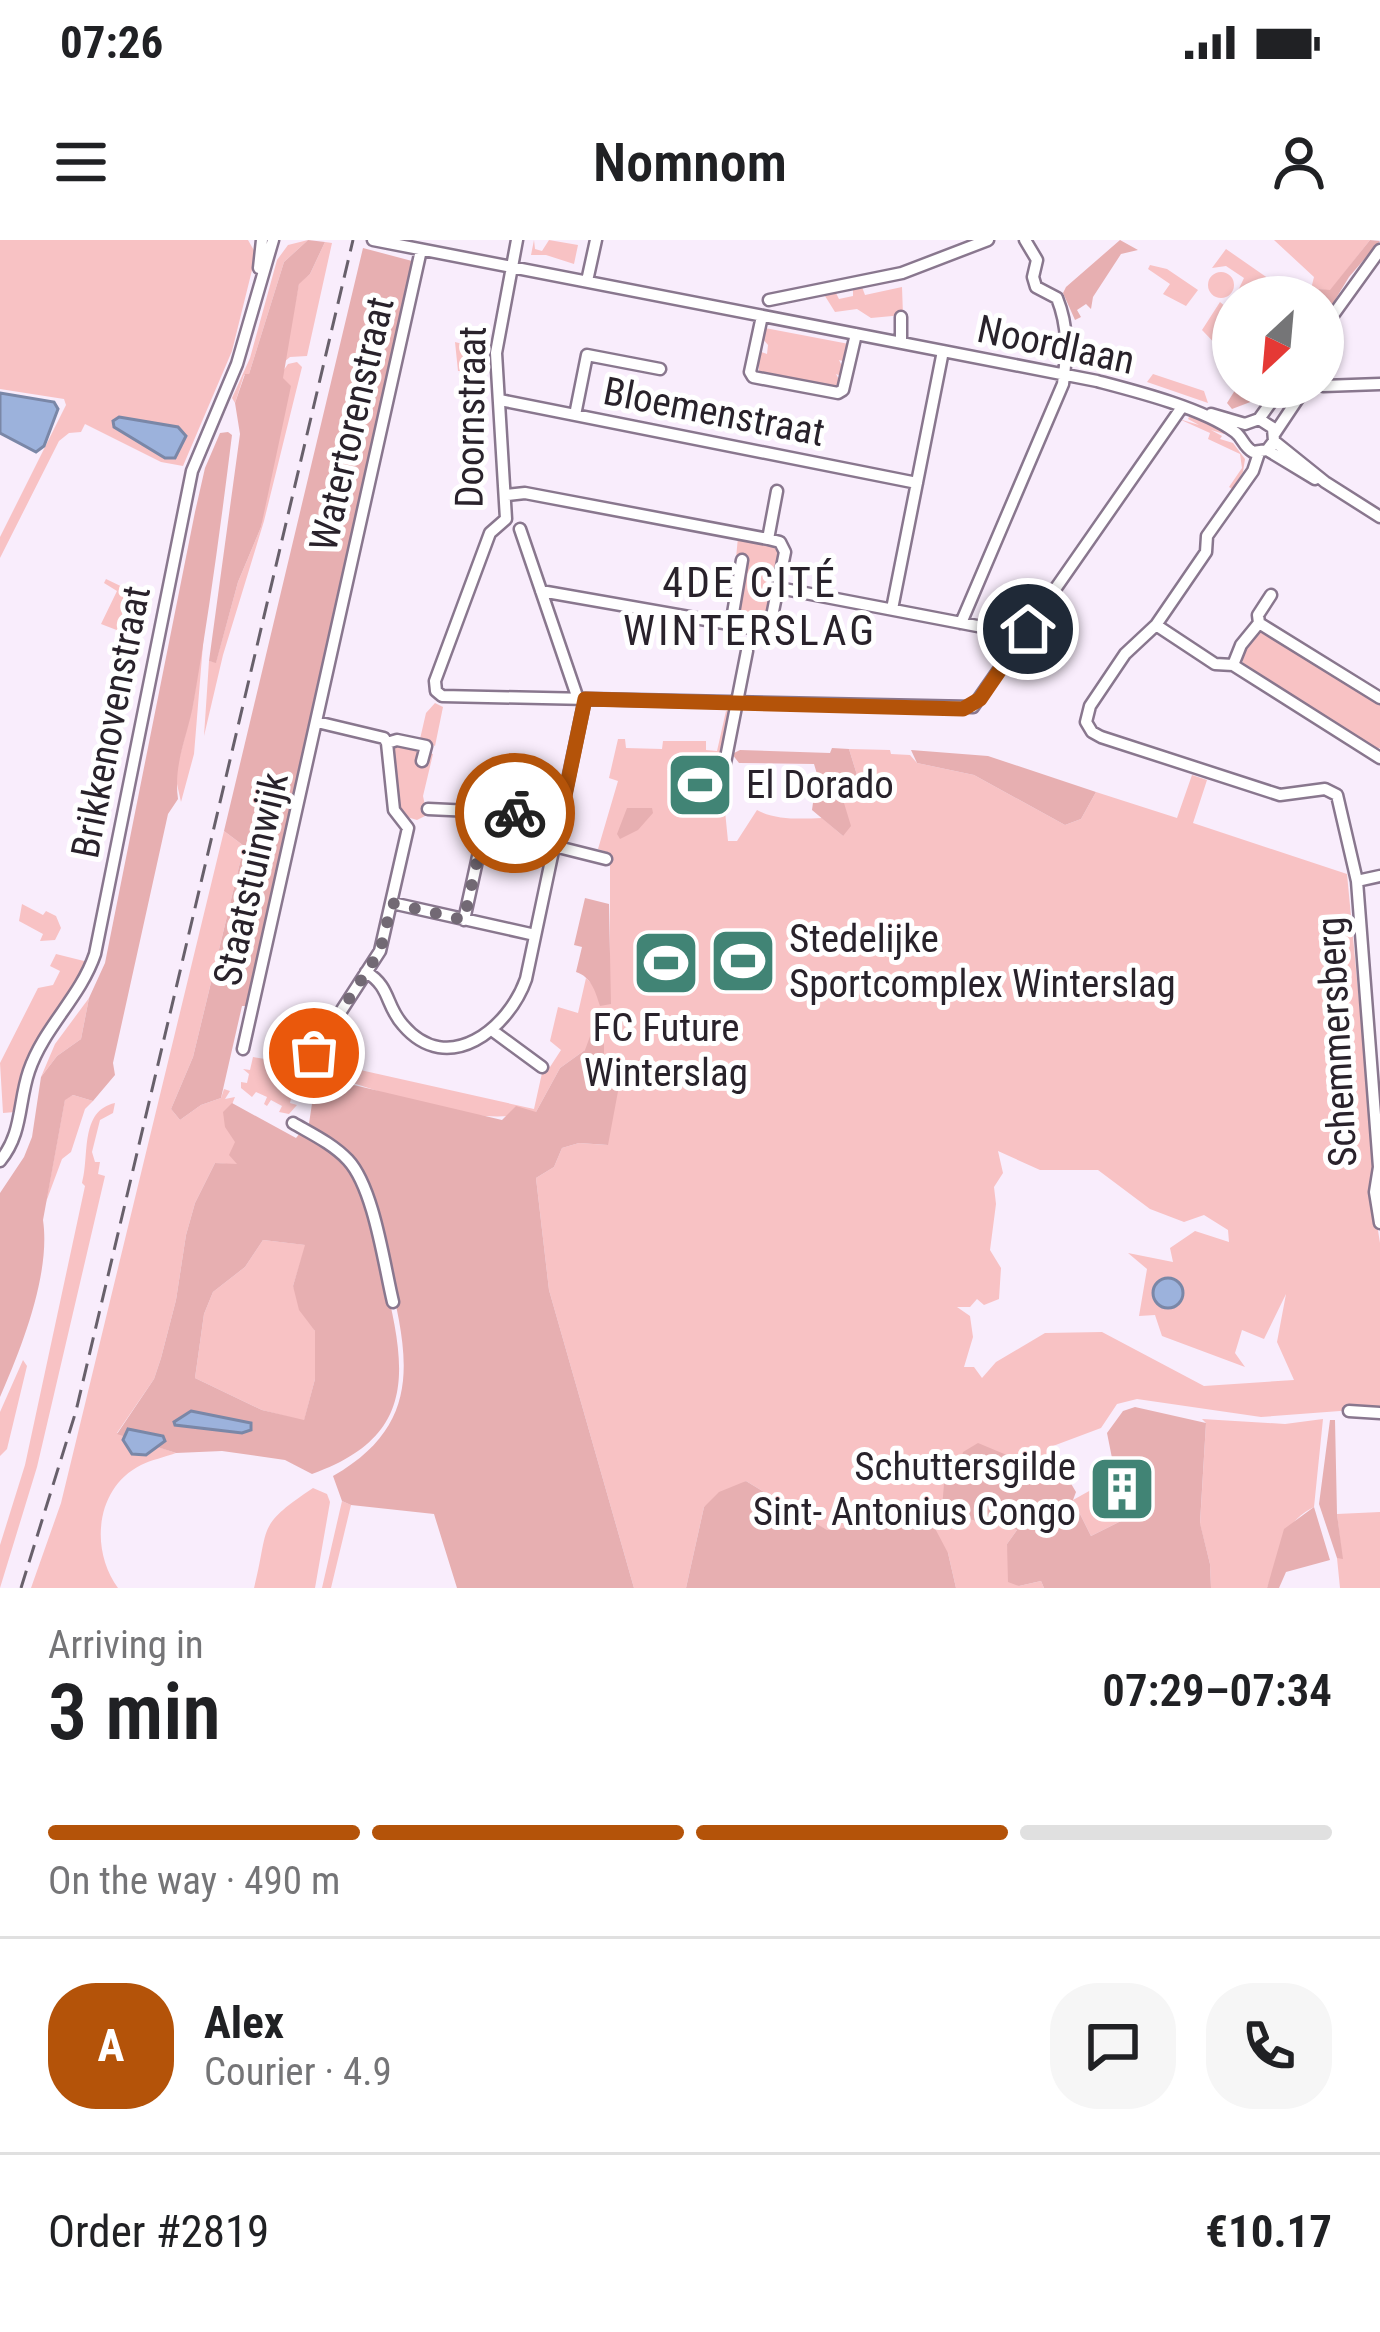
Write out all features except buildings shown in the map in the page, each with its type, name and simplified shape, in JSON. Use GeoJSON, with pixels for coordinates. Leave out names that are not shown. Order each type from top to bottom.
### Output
{"type":"FeatureCollection","features":[{"type":"Feature","properties":{"kind":"street","name":"Brikkenovenstraat"},"geometry":{"type":"LineString","coordinates":[[0,1161],[18,1132],[36,1053],[86,982],[95,954],[192,471],[237,364],[269,240]]}},
{"type":"Feature","properties":{"kind":"street","name":"Noordlaan"},"geometry":{"type":"LineString","coordinates":[[374,240],[1064,374],[1182,407],[1243,430]]}},
{"type":"Feature","properties":{"kind":"street","name":"Doornstraat"},"geometry":{"type":"LineString","coordinates":[[517,240],[496,353],[506,519],[490,533],[435,681],[436,691],[442,696],[581,699]]}},
{"type":"Feature","properties":{"kind":"street"},"geometry":{"type":"LineString","coordinates":[[587,281],[596,240]]}},
{"type":"Feature","properties":{"kind":"street"},"geometry":{"type":"LineString","coordinates":[[769,300],[902,273],[988,240]]}},
{"type":"Feature","properties":{"kind":"street"},"geometry":{"type":"LineString","coordinates":[[961,623],[1064,374],[1066,326],[1057,298],[1036,286],[1037,260],[1025,240]]}},
{"type":"Feature","properties":{"kind":"street","name":"Watertorenstraat"},"geometry":{"type":"LineString","coordinates":[[341,612],[422,250]]}},
{"type":"Feature","properties":{"kind":"street"},"geometry":{"type":"LineString","coordinates":[[1344,300],[1380,250]]}},
{"type":"Feature","properties":{"kind":"street"},"geometry":{"type":"LineString","coordinates":[[762,316],[750,372],[753,377],[838,393],[843,390],[856,334]]}},
{"type":"Feature","properties":{"kind":"street"},"geometry":{"type":"LineString","coordinates":[[901,317],[901,343]]}},
{"type":"Feature","properties":{"kind":"street"},"geometry":{"type":"LineString","coordinates":[[892,610],[943,351]]}},
{"type":"Feature","properties":{"kind":"street"},"geometry":{"type":"LineString","coordinates":[[575,415],[587,355],[660,369]]}},
{"type":"Feature","properties":{"kind":"street"},"geometry":{"type":"LineString","coordinates":[[1344,386],[1380,385]]}},
{"type":"Feature","properties":{"kind":"street","name":"Bloemenstraat"},"geometry":{"type":"LineString","coordinates":[[500,400],[916,483]]}},
{"type":"Feature","properties":{"kind":"street"},"geometry":{"type":"LineString","coordinates":[[581,699],[736,710],[963,709],[980,699],[1182,407]]}},
{"type":"Feature","properties":{"kind":"street"},"geometry":{"type":"LineString","coordinates":[[1267,408],[1243,430],[1308,476],[1380,517]]}},
{"type":"Feature","properties":{"kind":"street"},"geometry":{"type":"LineString","coordinates":[[1288,408],[1208,536],[1205,553],[1156,625],[1215,664],[1233,664],[1375,759]]}},
{"type":"Feature","properties":{"kind":"street"},"geometry":{"type":"LineString","coordinates":[[1259,419],[1270,423],[1265,445]]}},
{"type":"Feature","properties":{"kind":"street"},"geometry":{"type":"LineString","coordinates":[[768,539],[778,491]]}},
{"type":"Feature","properties":{"kind":"street"},"geometry":{"type":"LineString","coordinates":[[507,495],[525,493],[784,545],[769,632],[541,591]]}},
{"type":"Feature","properties":{"kind":"street"},"geometry":{"type":"LineString","coordinates":[[366,971],[381,981],[402,1024],[428,1043],[467,1045],[493,1031],[520,996],[561,815],[581,699],[520,530]]}},
{"type":"Feature","properties":{"kind":"street"},"geometry":{"type":"LineString","coordinates":[[730,626],[742,560]]}},
{"type":"Feature","properties":{"kind":"street"},"geometry":{"type":"LineString","coordinates":[[779,588],[998,630],[1017,645]]}},
{"type":"Feature","properties":{"kind":"street"},"geometry":{"type":"LineString","coordinates":[[1233,664],[1271,595]]}},
{"type":"Feature","properties":{"kind":"street","name":"Staatstuinwijk"},"geometry":{"type":"LineString","coordinates":[[243,1048],[341,612]]}},
{"type":"Feature","properties":{"kind":"street"},"geometry":{"type":"LineString","coordinates":[[1259,623],[1380,698]]}},
{"type":"Feature","properties":{"kind":"street","name":"Schemmersberg"},"geometry":{"type":"LineString","coordinates":[[1156,625],[1138,638],[1090,706],[1086,722],[1091,732],[1280,795],[1331,790],[1341,806],[1357,881],[1380,1223]]}},
{"type":"Feature","properties":{"kind":"street"},"geometry":{"type":"LineString","coordinates":[[722,798],[747,651]]}},
{"type":"Feature","properties":{"kind":"street"},"geometry":{"type":"LineString","coordinates":[[314,1053],[380,951],[408,828],[394,811],[384,738],[317,722]]}},
{"type":"Feature","properties":{"kind":"street"},"geometry":{"type":"LineString","coordinates":[[387,743],[397,740],[426,746],[422,761]]}},
{"type":"Feature","properties":{"kind":"street"},"geometry":{"type":"LineString","coordinates":[[428,808],[561,815]]}},
{"type":"Feature","properties":{"kind":"street"},"geometry":{"type":"LineString","coordinates":[[464,920],[488,811]]}},
{"type":"Feature","properties":{"kind":"street"},"geometry":{"type":"LineString","coordinates":[[554,847],[606,859]]}},
{"type":"Feature","properties":{"kind":"street"},"geometry":{"type":"LineString","coordinates":[[1357,881],[1380,876]]}},
{"type":"Feature","properties":{"kind":"street"},"geometry":{"type":"LineString","coordinates":[[392,903],[535,935]]}},
{"type":"Feature","properties":{"kind":"street"},"geometry":{"type":"LineString","coordinates":[[1366,988],[1380,986]]}},
{"type":"Feature","properties":{"kind":"street"},"geometry":{"type":"LineString","coordinates":[[493,1031],[542,1066]]}},
{"type":"Feature","properties":{"kind":"street"},"geometry":{"type":"LineString","coordinates":[[293,1124],[353,1166],[373,1218],[393,1302]]}},
{"type":"Feature","properties":{"kind":"street"},"geometry":{"type":"LineString","coordinates":[[1349,1412],[1380,1413]]}},
{"type":"Feature","properties":{"kind":"shaded area"},"geometry":{"type":"Polygon","coordinates":[[[0,240],[248,240],[256,254],[232,351],[183,466],[161,462],[85,424],[81,432],[69,433],[59,441],[0,558],[0,537],[66,405],[64,399],[0,389],[0,240]]]}},
{"type":"Feature","properties":{"kind":"shaded area"},"geometry":{"type":"Polygon","coordinates":[[[308,240],[284,262],[249,374],[244,375],[235,403],[232,398],[250,358],[277,260],[288,245],[308,240]]]}},
{"type":"Feature","properties":{"kind":"shaded area"},"geometry":{"type":"Polygon","coordinates":[[[308,240],[325,242],[310,274],[299,284],[283,378],[291,386],[261,527],[238,582],[216,663],[209,661],[240,434],[235,403],[245,374],[249,374],[284,262],[308,240]]]}},
{"type":"Feature","properties":{"kind":"shaded area"},"geometry":{"type":"Polygon","coordinates":[[[534,240],[535,249],[542,251],[549,240],[578,245],[574,264],[531,255],[534,240]]]}},
{"type":"Feature","properties":{"kind":"shaded area"},"geometry":{"type":"Polygon","coordinates":[[[1120,240],[1138,250],[1121,254],[1093,297],[1091,309],[1086,304],[1077,310],[1081,317],[1075,320],[1063,293],[1066,287],[1120,240]]]}},
{"type":"Feature","properties":{"kind":"shaded area"},"geometry":{"type":"Polygon","coordinates":[[[1274,240],[1370,240],[1342,276],[1313,276],[1274,240]]]}},
{"type":"Feature","properties":{"kind":"shaded area"},"geometry":{"type":"Polygon","coordinates":[[[1370,240],[1380,241],[1344,285],[1341,276],[1370,240]]]}},
{"type":"Feature","properties":{"kind":"shaded area"},"geometry":{"type":"Polygon","coordinates":[[[325,242],[332,243],[307,356],[284,362],[299,283],[310,274],[325,242]]]}},
{"type":"Feature","properties":{"kind":"shaded area"},"geometry":{"type":"Polygon","coordinates":[[[363,248],[412,261],[249,1006],[242,1006],[221,1098],[180,1120],[171,1109],[193,1057],[244,846],[224,831],[363,248]]]}},
{"type":"Feature","properties":{"kind":"shaded area"},"geometry":{"type":"Polygon","coordinates":[[[1226,249],[1265,276],[1241,276],[1226,266],[1212,268],[1226,249]]]}},
{"type":"Feature","properties":{"kind":"shaded area"},"geometry":{"type":"Polygon","coordinates":[[[1150,265],[1167,269],[1198,290],[1186,306],[1163,294],[1170,284],[1148,269],[1150,265]]]}},
{"type":"Feature","properties":{"kind":"shaded area"},"geometry":{"type":"Polygon","coordinates":[[[1211,275],[1231,275],[1212,276],[1211,295],[1211,275]]]}},
{"type":"Feature","properties":{"kind":"shaded area"},"geometry":{"type":"Polygon","coordinates":[[[862,287],[865,295],[902,287],[903,315],[871,318],[857,309],[835,312],[825,296],[853,296],[853,290],[862,287]]]}},
{"type":"Feature","properties":{"kind":"shaded area"},"geometry":{"type":"Polygon","coordinates":[[[1212,314],[1212,340],[1202,330],[1212,314]]]}},
{"type":"Feature","properties":{"kind":"shaded area"},"geometry":{"type":"Polygon","coordinates":[[[765,328],[849,344],[846,362],[839,360],[843,377],[836,374],[842,385],[835,389],[759,374],[759,351],[767,354],[768,345],[762,338],[765,328]]]}},
{"type":"Feature","properties":{"kind":"shaded area"},"geometry":{"type":"Polygon","coordinates":[[[455,342],[478,348],[480,343],[490,344],[490,368],[458,371],[455,342]]]}},
{"type":"Feature","properties":{"kind":"shaded area"},"geometry":{"type":"Polygon","coordinates":[[[297,362],[302,367],[264,521],[204,736],[209,661],[216,662],[238,582],[261,527],[283,371],[297,362]]]}},
{"type":"Feature","properties":{"kind":"shaded area"},"geometry":{"type":"Polygon","coordinates":[[[1153,374],[1204,391],[1208,403],[1147,382],[1153,374]]]}},
{"type":"Feature","properties":{"kind":"shaded area"},"geometry":{"type":"Polygon","coordinates":[[[1190,415],[1226,430],[1224,434],[1211,430],[1233,443],[1245,459],[1243,472],[1232,489],[1242,468],[1240,454],[1179,419],[1199,425],[1188,419],[1190,415]]]}},
{"type":"Feature","properties":{"kind":"shaded area"},"geometry":{"type":"Polygon","coordinates":[[[220,433],[232,435],[219,535],[194,700],[179,761],[178,799],[168,814],[113,1063],[115,1075],[93,1101],[73,1095],[65,1100],[43,1220],[38,1287],[0,1397],[0,1193],[32,1137],[41,1077],[57,1056],[81,1039],[89,998],[105,963],[205,468],[220,433]]]}},
{"type":"Feature","properties":{"kind":"shaded area"},"geometry":{"type":"Polygon","coordinates":[[[738,537],[781,548],[778,569],[769,568],[766,584],[775,586],[765,628],[741,624],[735,618],[746,560],[736,558],[738,537]]]}},
{"type":"Feature","properties":{"kind":"shaded area"},"geometry":{"type":"Polygon","coordinates":[[[106,579],[135,597],[125,599],[120,626],[129,628],[127,634],[101,624],[117,591],[104,583],[106,579]]]}},
{"type":"Feature","properties":{"kind":"shaded area"},"geometry":{"type":"Polygon","coordinates":[[[1261,630],[1380,701],[1380,748],[1373,750],[1243,666],[1242,653],[1261,630]]]}},
{"type":"Feature","properties":{"kind":"shaded area"},"geometry":{"type":"Polygon","coordinates":[[[204,632],[194,754],[181,802],[175,775],[204,632]]]}},
{"type":"Feature","properties":{"kind":"shaded area"},"geometry":{"type":"Polygon","coordinates":[[[435,703],[443,707],[435,746],[420,739],[426,713],[435,703]]]}},
{"type":"Feature","properties":{"kind":"shaded area"},"geometry":{"type":"Polygon","coordinates":[[[726,711],[730,712],[722,762],[708,765],[707,758],[675,757],[667,770],[689,772],[690,812],[725,811],[728,841],[737,841],[757,810],[779,817],[822,818],[843,836],[844,803],[857,775],[849,749],[890,750],[891,754],[910,755],[917,763],[974,775],[1065,825],[1081,819],[1096,792],[1177,818],[1192,775],[1207,780],[1193,823],[1347,874],[1375,1169],[1371,1186],[1380,1243],[1380,1408],[1261,1417],[1137,1399],[1117,1404],[1101,1428],[1053,1446],[1054,1455],[1021,1461],[996,1452],[950,1515],[980,1518],[1017,1530],[1007,1544],[1011,1571],[1019,1586],[1041,1581],[1044,1588],[956,1588],[948,1553],[878,1524],[828,1531],[746,1481],[704,1507],[686,1588],[634,1588],[549,1290],[536,1178],[554,1167],[562,1148],[579,1143],[607,1145],[610,1066],[604,1056],[585,1050],[560,1068],[536,1112],[508,1116],[451,1112],[311,1070],[323,1051],[320,1061],[534,1109],[544,1064],[550,1067],[561,1050],[550,1041],[558,1007],[578,1013],[586,978],[610,1003],[610,853],[598,849],[618,781],[609,778],[618,739],[625,739],[626,748],[662,749],[663,741],[706,741],[706,750],[717,751],[726,711]],[[998,1151],[1003,1173],[994,1187],[990,1250],[1001,1268],[999,1299],[984,1305],[977,1299],[970,1307],[957,1307],[970,1316],[973,1337],[964,1367],[974,1367],[982,1378],[996,1362],[1045,1333],[1102,1332],[1204,1386],[1294,1380],[1277,1342],[1286,1294],[1264,1339],[1242,1330],[1235,1353],[1245,1367],[1162,1336],[1155,1315],[1139,1316],[1147,1269],[1128,1253],[1173,1262],[1170,1248],[1195,1231],[1229,1242],[1228,1230],[1204,1215],[1184,1222],[1150,1209],[1098,1170],[1040,1170],[998,1151]]]}},
{"type":"Feature","properties":{"kind":"shaded area"},"geometry":{"type":"Polygon","coordinates":[[[393,744],[433,754],[423,796],[427,815],[417,820],[400,815],[390,751],[393,744]]]}},
{"type":"Feature","properties":{"kind":"shaded area"},"geometry":{"type":"Polygon","coordinates":[[[832,748],[849,749],[857,775],[844,803],[851,826],[843,836],[812,810],[814,764],[739,763],[732,754],[740,750],[830,753],[832,748]]]}},
{"type":"Feature","properties":{"kind":"shaded area"},"geometry":{"type":"Polygon","coordinates":[[[911,750],[988,756],[1096,792],[1081,819],[1065,825],[974,775],[917,763],[911,750]]]}},
{"type":"Feature","properties":{"kind":"shaded area"},"geometry":{"type":"Polygon","coordinates":[[[627,808],[652,808],[653,813],[638,830],[620,839],[617,834],[627,808]]]}},
{"type":"Feature","properties":{"kind":"shaded area"},"geometry":{"type":"Polygon","coordinates":[[[224,831],[244,846],[193,1057],[171,1109],[180,1120],[221,1098],[224,1089],[230,1091],[225,1099],[235,1097],[231,1107],[238,1165],[215,1163],[195,1203],[154,1379],[117,1433],[176,1453],[126,1475],[106,1504],[103,1556],[118,1588],[31,1588],[61,1503],[224,831]]]}},
{"type":"Feature","properties":{"kind":"shaded area"},"geometry":{"type":"Polygon","coordinates":[[[585,898],[609,904],[611,1004],[600,1006],[589,981],[576,972],[582,947],[574,945],[585,898]]]}},
{"type":"Feature","properties":{"kind":"shaded area"},"geometry":{"type":"Polygon","coordinates":[[[22,904],[56,916],[61,928],[55,940],[40,941],[43,934],[19,921],[22,904]]]}},
{"type":"Feature","properties":{"kind":"shaded area"},"geometry":{"type":"Polygon","coordinates":[[[56,954],[84,961],[85,966],[29,1055],[15,1112],[3,1113],[0,1063],[38,988],[53,985],[60,971],[50,966],[56,954]]]}},
{"type":"Feature","properties":{"kind":"shaded area"},"geometry":{"type":"Polygon","coordinates":[[[89,998],[81,1039],[57,1056],[41,1077],[55,1044],[89,998]]]}},
{"type":"Feature","properties":{"kind":"shaded area"},"geometry":{"type":"Polygon","coordinates":[[[592,1031],[604,1035],[604,1056],[619,1086],[608,1145],[579,1143],[562,1148],[554,1167],[536,1178],[549,1290],[634,1588],[457,1588],[434,1514],[351,1505],[342,1501],[333,1476],[365,1454],[386,1430],[398,1404],[403,1347],[364,1179],[349,1157],[308,1130],[317,1071],[341,1082],[502,1120],[516,1106],[536,1112],[560,1068],[585,1050],[592,1031]]]}},
{"type":"Feature","properties":{"kind":"shaded area"},"geometry":{"type":"Polygon","coordinates":[[[266,1056],[270,1063],[292,1069],[301,1064],[302,1075],[296,1074],[293,1086],[299,1091],[293,1091],[290,1103],[297,1105],[289,1114],[279,1112],[282,1106],[271,1100],[264,1104],[267,1097],[256,1092],[252,1097],[241,1088],[249,1074],[243,1069],[250,1070],[253,1057],[266,1056]]]}},
{"type":"Feature","properties":{"kind":"shaded area"},"geometry":{"type":"Polygon","coordinates":[[[73,1095],[93,1101],[85,1109],[71,1152],[62,1159],[46,1202],[65,1099],[73,1095]]]}},
{"type":"Feature","properties":{"kind":"shaded area"},"geometry":{"type":"Polygon","coordinates":[[[115,1103],[113,1113],[100,1120],[92,1152],[95,1162],[100,1162],[98,1174],[105,1176],[37,1467],[0,1588],[0,1545],[25,1465],[85,1186],[88,1136],[96,1115],[115,1103]]]}},
{"type":"Feature","properties":{"kind":"shaded area"},"geometry":{"type":"Polygon","coordinates":[[[232,1103],[296,1138],[300,1133],[322,1146],[340,1161],[362,1192],[374,1230],[397,1341],[396,1395],[388,1419],[371,1440],[347,1458],[312,1474],[285,1460],[222,1451],[176,1453],[117,1434],[154,1379],[195,1203],[215,1163],[237,1164],[229,1155],[235,1142],[225,1127],[223,1112],[232,1103]],[[263,1240],[245,1267],[213,1292],[204,1314],[195,1378],[262,1410],[304,1420],[315,1379],[315,1331],[299,1310],[293,1286],[305,1245],[263,1240]]]}},
{"type":"Feature","properties":{"kind":"shaded area"},"geometry":{"type":"Polygon","coordinates":[[[263,1240],[306,1245],[293,1286],[315,1331],[315,1379],[304,1421],[262,1410],[195,1378],[204,1314],[213,1292],[245,1267],[263,1240]]]}},
{"type":"Feature","properties":{"kind":"shaded area"},"geometry":{"type":"Polygon","coordinates":[[[23,1360],[27,1366],[7,1449],[0,1456],[0,1412],[23,1360]]]}},
{"type":"Feature","properties":{"kind":"shaded area"},"geometry":{"type":"Polygon","coordinates":[[[1135,1407],[1206,1423],[1200,1523],[1211,1588],[1044,1588],[1041,1581],[1019,1586],[1008,1582],[1007,1544],[1017,1530],[942,1508],[945,1472],[959,1467],[963,1452],[978,1443],[1021,1461],[1054,1455],[1076,1492],[1073,1500],[1091,1536],[1129,1517],[1141,1503],[1124,1469],[1113,1463],[1107,1433],[1123,1411],[1135,1407]]]}},
{"type":"Feature","properties":{"kind":"shaded area"},"geometry":{"type":"Polygon","coordinates":[[[1202,1419],[1285,1424],[1323,1419],[1314,1507],[1288,1531],[1267,1588],[1211,1588],[1200,1524],[1206,1423],[1202,1419]]]}},
{"type":"Feature","properties":{"kind":"shaded area"},"geometry":{"type":"Polygon","coordinates":[[[1330,1420],[1335,1420],[1343,1559],[1337,1558],[1319,1504],[1330,1420]]]}},
{"type":"Feature","properties":{"kind":"shaded area"},"geometry":{"type":"Polygon","coordinates":[[[1125,1471],[1142,1503],[1129,1517],[1091,1536],[1073,1500],[1125,1471]]]}},
{"type":"Feature","properties":{"kind":"shaded area"},"geometry":{"type":"Polygon","coordinates":[[[746,1481],[827,1530],[878,1524],[891,1505],[929,1517],[948,1553],[956,1588],[686,1588],[704,1507],[719,1492],[746,1481]]]}},
{"type":"Feature","properties":{"kind":"shaded area"},"geometry":{"type":"Polygon","coordinates":[[[313,1488],[327,1494],[330,1502],[315,1588],[254,1588],[273,1520],[313,1488]]]}},
{"type":"Feature","properties":{"kind":"shaded area"},"geometry":{"type":"Polygon","coordinates":[[[342,1501],[351,1505],[331,1588],[322,1588],[342,1501]]]}},
{"type":"Feature","properties":{"kind":"shaded area"},"geometry":{"type":"Polygon","coordinates":[[[1314,1507],[1330,1560],[1286,1572],[1279,1588],[1267,1588],[1284,1529],[1314,1507]]]}},
{"type":"Feature","properties":{"kind":"shaded area"},"geometry":{"type":"Polygon","coordinates":[[[1380,1512],[1380,1588],[1340,1588],[1337,1514],[1380,1512]]]}},
{"type":"Feature","properties":{"kind":"water"},"geometry":{"type":"Polygon","coordinates":[[[0,393],[54,402],[58,409],[44,446],[36,452],[0,433],[0,393]]]}},
{"type":"Feature","properties":{"kind":"water"},"geometry":{"type":"Polygon","coordinates":[[[119,417],[178,427],[186,436],[175,458],[165,458],[114,427],[119,417]]]}},
{"type":"Feature","properties":{"kind":"water"},"geometry":{"type":"Polygon","coordinates":[[[1168,1278],[1183,1293],[1168,1308],[1153,1293],[1168,1278]]]}},
{"type":"Feature","properties":{"kind":"water"},"geometry":{"type":"Polygon","coordinates":[[[191,1411],[251,1423],[251,1430],[175,1425],[191,1411]]]}},
{"type":"Feature","properties":{"kind":"water"},"geometry":{"type":"Polygon","coordinates":[[[128,1429],[163,1436],[165,1441],[146,1455],[132,1454],[123,1440],[128,1429]]]}},
{"type":"Feature","properties":{"kind":"railway"},"geometry":{"type":"LineString","coordinates":[[21,1588],[76,1411],[353,240]]}},
{"type":"Feature","properties":{"kind":"way so far"},"geometry":{"type":"LineString","coordinates":[[314,1053],[380,951],[392,903],[464,920],[488,811],[515,813]]}},
{"type":"Feature","properties":{"kind":"place","name":"El Dorado"},"geometry":{"type":"Point","coordinates":[700,785]}},
{"type":"Feature","properties":{"kind":"place","name":"Stedelijke Sportcomplex Winterslag"},"geometry":{"type":"Point","coordinates":[743,961]}},
{"type":"Feature","properties":{"kind":"place","name":"FC Future Winterslag"},"geometry":{"type":"Point","coordinates":[666,963]}},
{"type":"Feature","properties":{"kind":"place","name":"Schuttersgilde Sint- Antonius Congo"},"geometry":{"type":"Point","coordinates":[1122,1489]}},
{"type":"Feature","properties":{"kind":"district","name":"4DE CITÉ WINTERSLAG"},"geometry":{"type":"Point","coordinates":[750,606]}},
{"type":"Feature","properties":{"kind":"route"},"geometry":{"type":"LineString","coordinates":[[515,813],[561,815],[585,699],[963,709],[980,699],[1028,629]]}}]}
